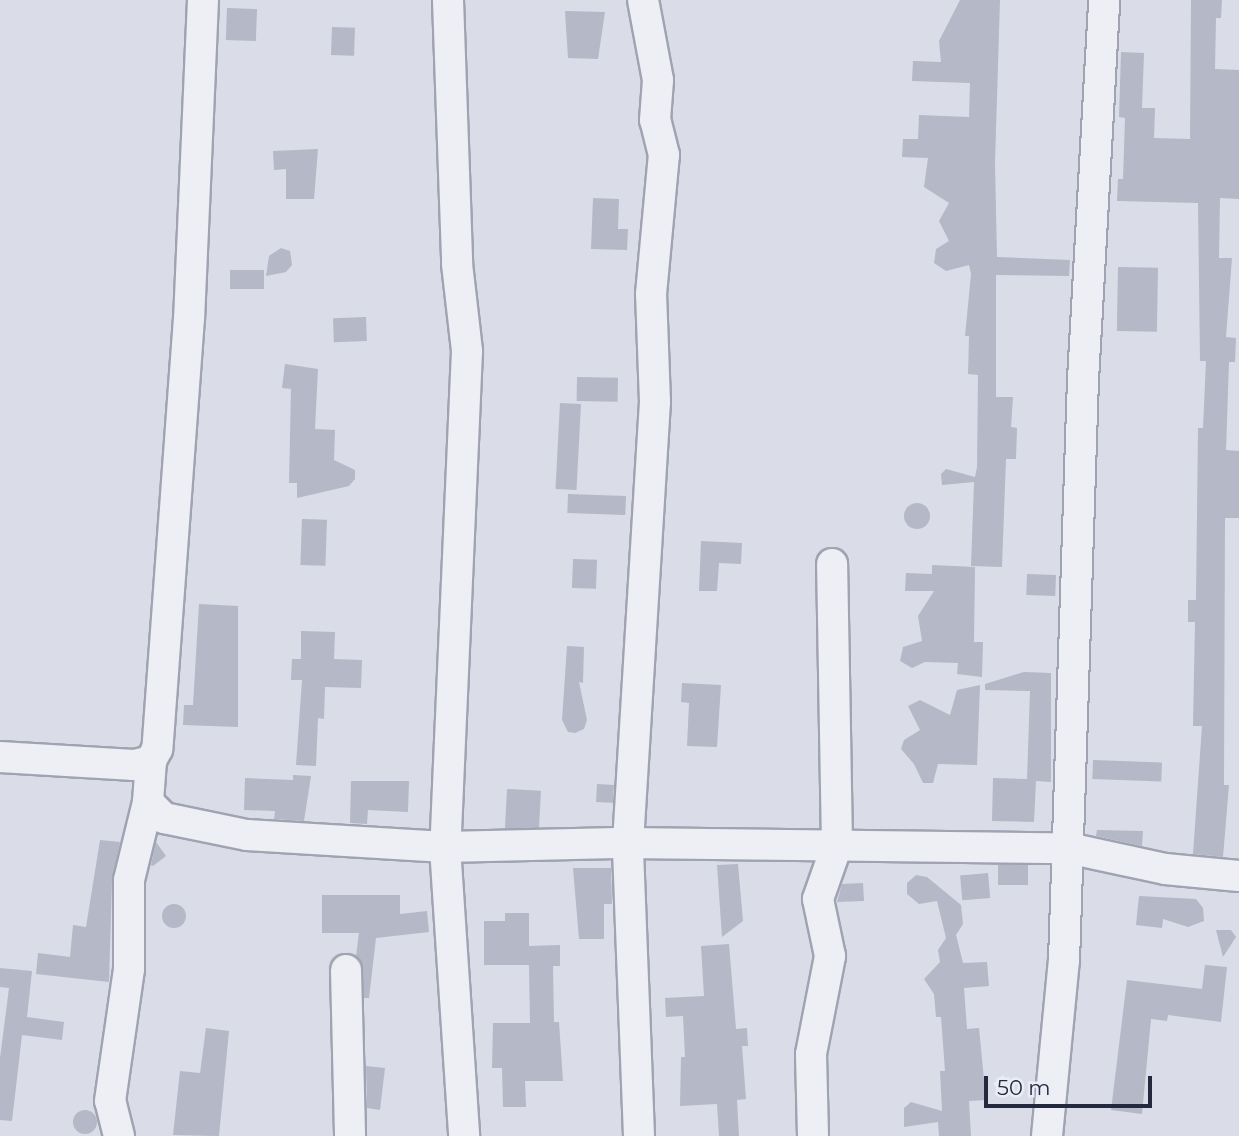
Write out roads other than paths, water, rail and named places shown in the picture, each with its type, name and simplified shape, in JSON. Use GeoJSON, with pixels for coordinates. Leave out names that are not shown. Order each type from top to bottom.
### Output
{"type":"FeatureCollection","features":[{"type":"Feature","properties":{"kind":"street"},"geometry":{"type":"LineString","coordinates":[[119,1136],[110,1101],[129,969],[129,880],[148,802],[151,761],[158,748],[188,332],[203,0]]}},
{"type":"Feature","properties":{"kind":"street"},"geometry":{"type":"LineString","coordinates":[[448,0],[457,264],[467,351],[445,847],[464,1136]]}},
{"type":"Feature","properties":{"kind":"street"},"geometry":{"type":"LineString","coordinates":[[639,1136],[628,844],[655,402],[651,294],[664,155],[655,120],[658,80],[643,0]]}},
{"type":"Feature","properties":{"kind":"street"},"geometry":{"type":"LineString","coordinates":[[1047,1136],[1064,961],[1083,380],[1104,0]]}},
{"type":"Feature","properties":{"kind":"street"},"geometry":{"type":"LineString","coordinates":[[813,1136],[811,1054],[830,956],[818,900],[837,845],[832,564]]}},
{"type":"Feature","properties":{"kind":"street"},"geometry":{"type":"LineString","coordinates":[[0,757],[134,765],[151,761]]}},
{"type":"Feature","properties":{"kind":"street"},"geometry":{"type":"LineString","coordinates":[[148,802],[164,818],[247,835],[445,847],[628,844],[1068,848],[1165,869],[1239,876]]}},
{"type":"Feature","properties":{"kind":"street"},"geometry":{"type":"LineString","coordinates":[[346,970],[350,1136]]}}]}
